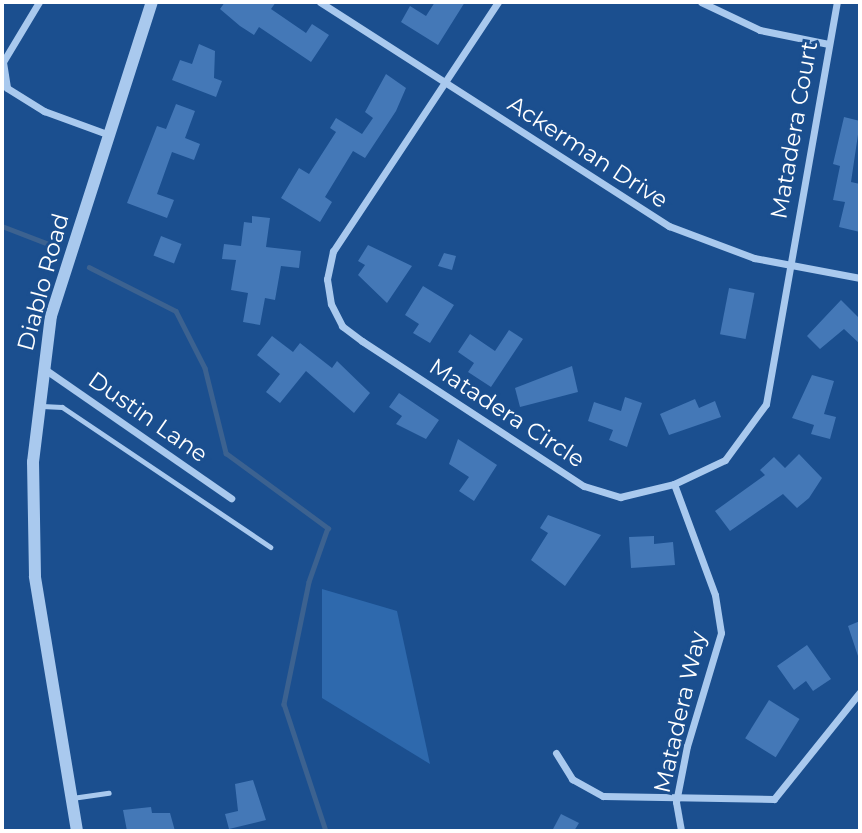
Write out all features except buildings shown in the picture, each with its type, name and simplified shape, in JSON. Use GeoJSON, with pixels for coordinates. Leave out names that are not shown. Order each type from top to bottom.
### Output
{"type":"FeatureCollection","features":[{"type":"Feature","properties":{"kind":"street"},"geometry":{"type":"LineString","coordinates":[[39,2],[4,62],[7,88],[44,111],[107,134]]}},
{"type":"Feature","properties":{"kind":"street","name":"Diablo Road"},"geometry":{"type":"LineString","coordinates":[[77,831],[35,576],[39,406],[51,316],[107,134],[152,2]]}},
{"type":"Feature","properties":{"kind":"street","name":"Ackerman Drive"},"geometry":{"type":"LineString","coordinates":[[320,2],[669,226],[789,265],[860,278]]}},
{"type":"Feature","properties":{"kind":"street","name":"Matadera Circle"},"geometry":{"type":"LineString","coordinates":[[498,2],[333,251],[327,279],[342,326],[584,486],[620,497],[674,484],[725,460],[757,423],[766,404],[789,265]]}},
{"type":"Feature","properties":{"kind":"street"},"geometry":{"type":"LineString","coordinates":[[701,2],[760,30],[829,44]]}},
{"type":"Feature","properties":{"kind":"street","name":"Matadera Court"},"geometry":{"type":"LineString","coordinates":[[789,265],[836,2]]}},
{"type":"Feature","properties":{"kind":"street","name":"Dustin Lane"},"geometry":{"type":"LineString","coordinates":[[43,368],[231,498]]}},
{"type":"Feature","properties":{"kind":"street","name":"Matadera Way"},"geometry":{"type":"LineString","coordinates":[[674,484],[715,594],[721,633],[676,802],[681,831]]}},
{"type":"Feature","properties":{"kind":"street"},"geometry":{"type":"LineString","coordinates":[[556,753],[572,779],[591,792],[676,802],[774,800],[860,692]]}},
{"type":"Feature","properties":{"kind":"lane"},"geometry":{"type":"LineString","coordinates":[[39,406],[62,407],[270,547]]}},
{"type":"Feature","properties":{"kind":"lane"},"geometry":{"type":"LineString","coordinates":[[72,799],[109,793]]}},
{"type":"Feature","properties":{"kind":"shaded area"},"geometry":{"type":"Polygon","coordinates":[[[322,589],[397,611],[430,764],[322,698],[322,589]]]}},
{"type":"Feature","properties":{"kind":"waterway"},"geometry":{"type":"LineString","coordinates":[[2,226],[49,244]]}},
{"type":"Feature","properties":{"kind":"waterway"},"geometry":{"type":"LineString","coordinates":[[89,267],[176,311],[205,368],[226,453],[328,528],[309,582],[284,704],[326,831]]}}]}
